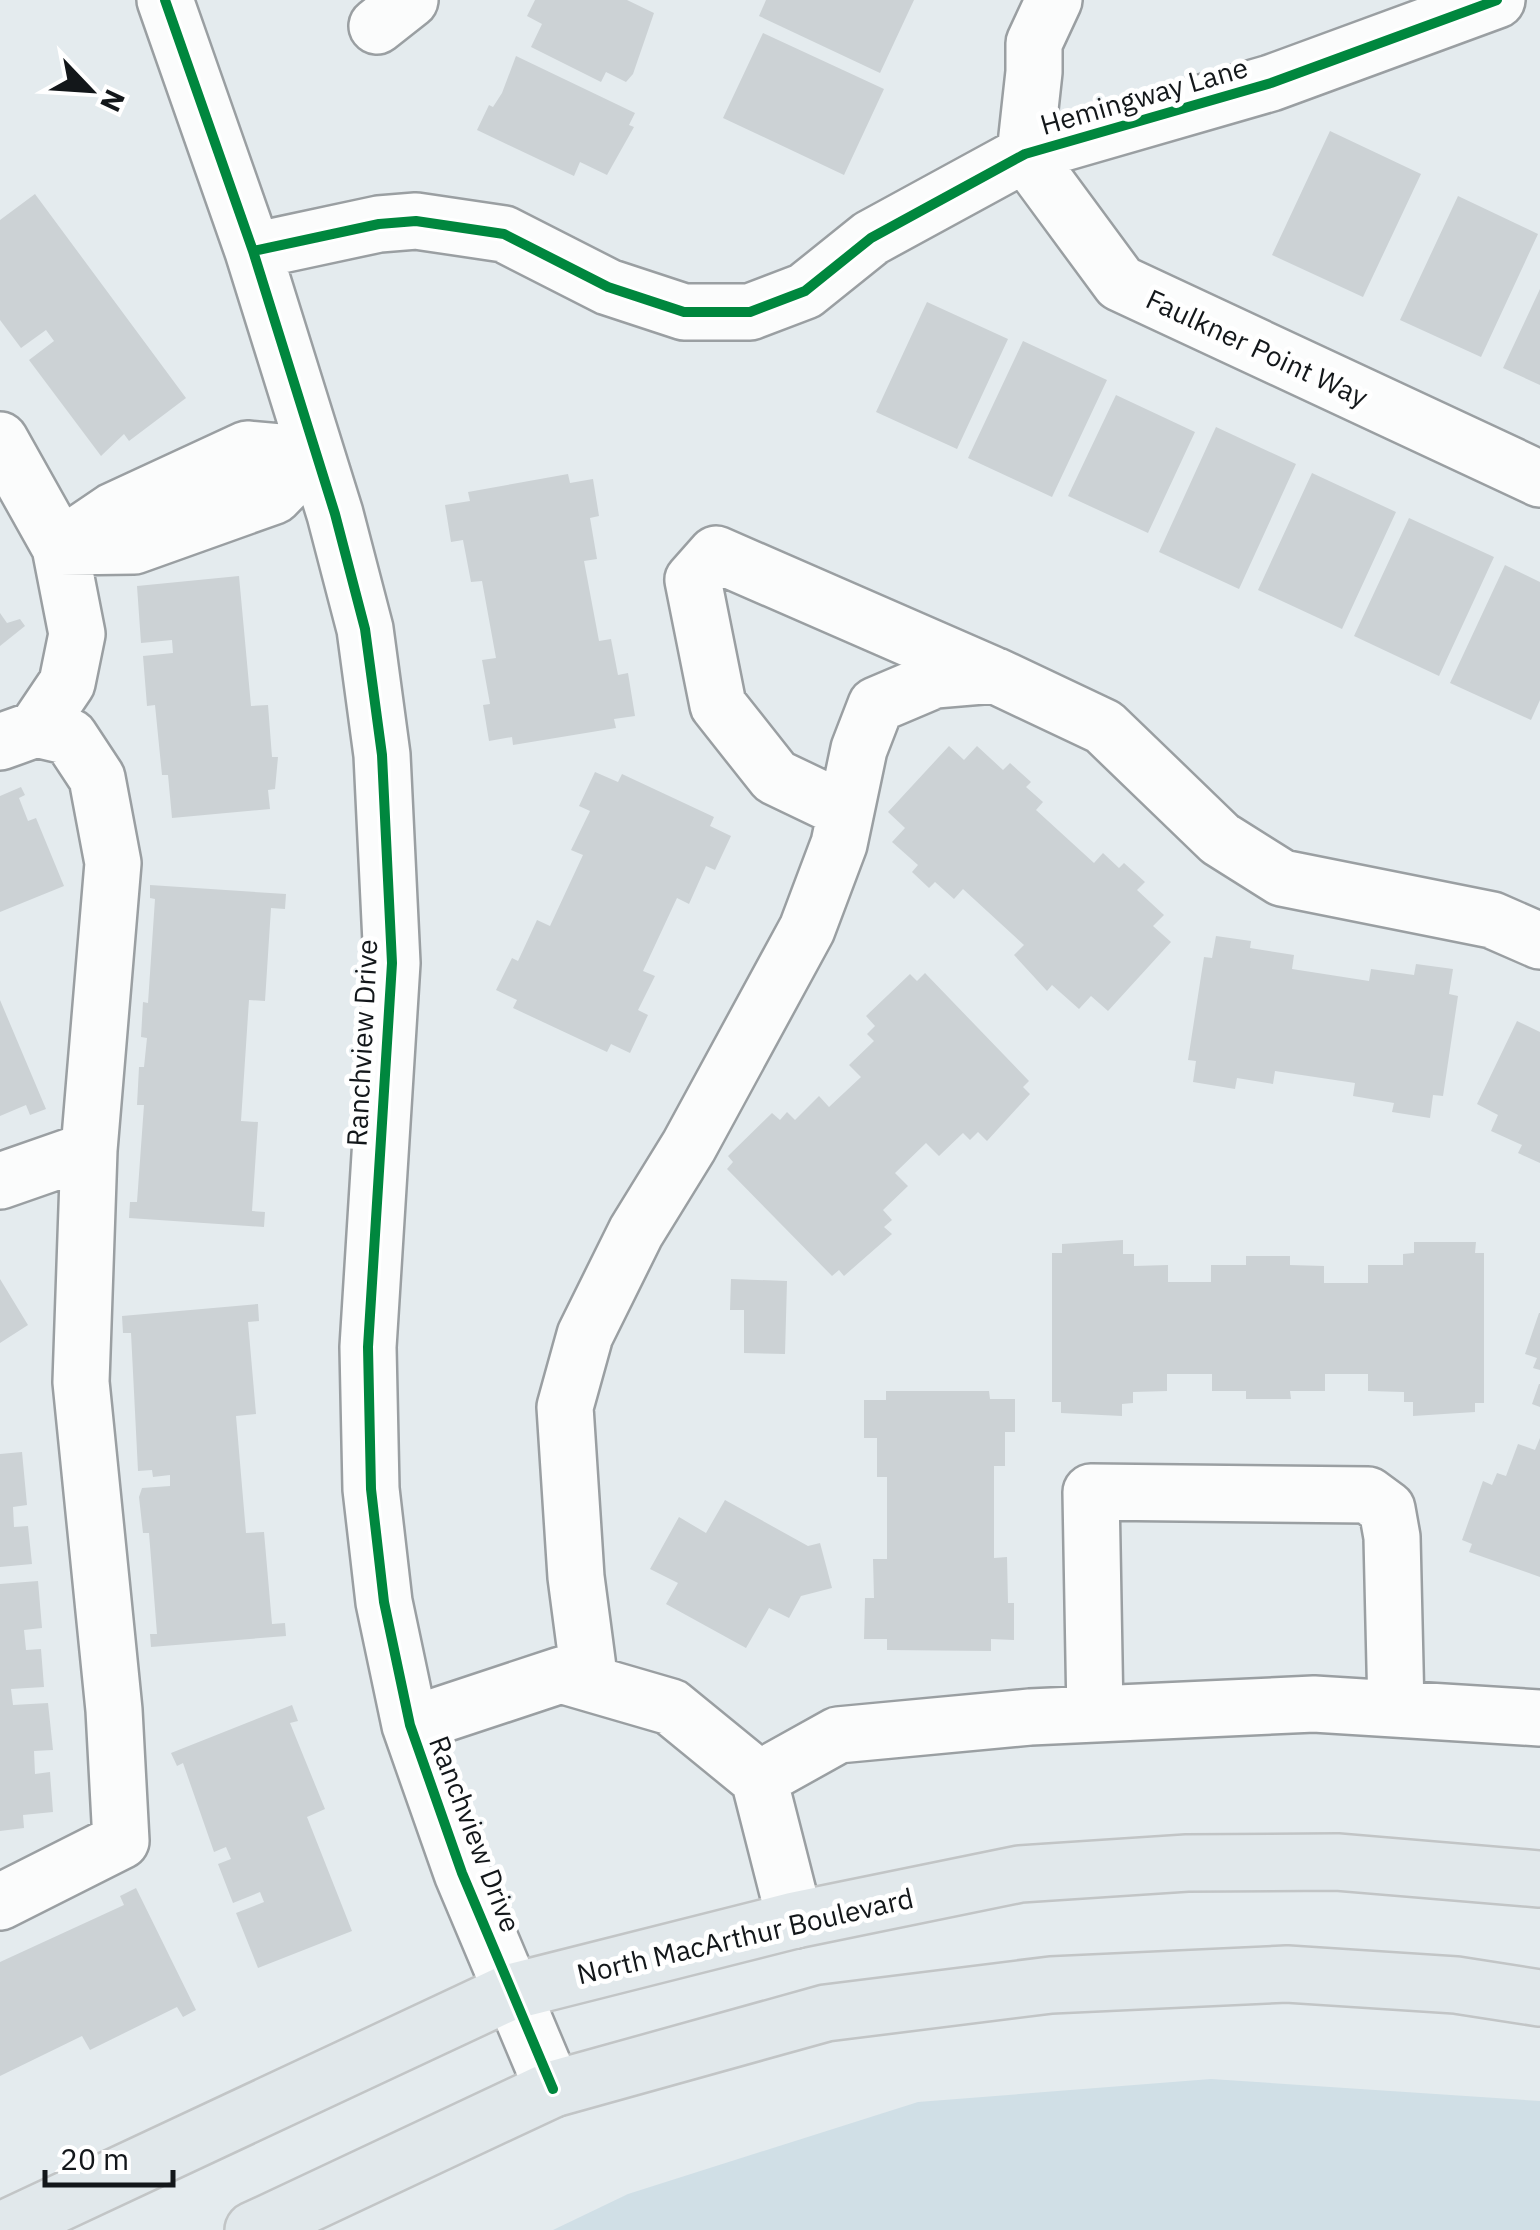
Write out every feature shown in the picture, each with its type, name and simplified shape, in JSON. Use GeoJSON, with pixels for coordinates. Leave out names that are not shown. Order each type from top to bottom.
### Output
{"type":"FeatureCollection","features":[{"type":"Feature","properties":{"kind":"main road","name":"North MacArthur Boulevard"},"geometry":{"type":"LineString","coordinates":[[2,2230],[510,1992],[795,1920],[1020,1874],[1187,1863],[1337,1862],[1540,1879]]}},
{"type":"Feature","properties":{"kind":"main road"},"geometry":{"type":"LineString","coordinates":[[253,2230],[553,2089],[826,2013],[1051,1986],[1287,1974],[1456,1985],[1540,1998]]}},
{"type":"Feature","properties":{"kind":"street","name":"Ranchview Drive"},"geometry":{"type":"LineString","coordinates":[[165,0],[253,250],[335,514],[365,629],[382,755],[392,963],[368,1347],[371,1489],[384,1602],[410,1725],[462,1873],[553,2089]]}},
{"type":"Feature","properties":{"kind":"street"},"geometry":{"type":"LineString","coordinates":[[1025,154],[1034,44],[1054,0]]}},
{"type":"Feature","properties":{"kind":"street","name":"Hemingway Lane"},"geometry":{"type":"LineString","coordinates":[[253,250],[379,224],[416,221],[504,234],[608,287],[684,312],[750,312],[804,291],[871,238],[1025,154],[1271,83],[1498,0]]}},
{"type":"Feature","properties":{"kind":"street","name":"Faulkner Point Way"},"geometry":{"type":"LineString","coordinates":[[1025,154],[1120,284],[1540,480]]}},
{"type":"Feature","properties":{"kind":"street"},"geometry":{"type":"LineString","coordinates":[[0,440],[60,546],[77,634],[67,682],[18,736]]}},
{"type":"Feature","properties":{"kind":"street"},"geometry":{"type":"LineString","coordinates":[[60,546],[134,546],[169,534],[274,496],[314,455]]}},
{"type":"Feature","properties":{"kind":"street"},"geometry":{"type":"LineString","coordinates":[[846,810],[774,776],[718,705],[693,580],[716,554],[1104,726],[1220,839],[1282,878],[1492,920],[1540,941]]}},
{"type":"Feature","properties":{"kind":"street"},"geometry":{"type":"LineString","coordinates":[[590,1684],[576,1577],[565,1407],[585,1334],[636,1232],[699,1129],[807,929],[839,844],[858,749],[876,705],[935,680],[994,675]]}},
{"type":"Feature","properties":{"kind":"street"},"geometry":{"type":"LineString","coordinates":[[0,1902],[121,1840],[114,1710],[81,1382],[89,1150],[113,863],[97,778],[70,737],[18,736]]}},
{"type":"Feature","properties":{"kind":"street"},"geometry":{"type":"LineString","coordinates":[[0,1181],[89,1150]]}},
{"type":"Feature","properties":{"kind":"street"},"geometry":{"type":"LineString","coordinates":[[1094,1714],[1090,1492],[1368,1494],[1387,1509],[1392,1537],[1396,1709]]}},
{"type":"Feature","properties":{"kind":"street"},"geometry":{"type":"LineString","coordinates":[[410,1725],[561,1675],[672,1707],[759,1779],[795,1920]]}},
{"type":"Feature","properties":{"kind":"street"},"geometry":{"type":"LineString","coordinates":[[759,1779],[838,1735],[1094,1714],[1314,1704],[1540,1718]]}},
{"type":"Feature","properties":{"kind":"shaded area"},"geometry":{"type":"Polygon","coordinates":[[[1211,2079],[1540,2101],[1540,2230],[553,2230],[628,2194],[918,2102],[1211,2079]]]}},
{"type":"Feature","properties":{"kind":"building"},"geometry":{"type":"Polygon","coordinates":[[[535,0],[627,0],[654,13],[633,74],[626,82],[606,72],[601,82],[531,47],[542,24],[527,16],[535,0]]]}},
{"type":"Feature","properties":{"kind":"building"},"geometry":{"type":"Polygon","coordinates":[[[766,0],[914,0],[880,73],[759,16],[766,0]]]}},
{"type":"Feature","properties":{"kind":"building"},"geometry":{"type":"Polygon","coordinates":[[[763,33],[884,89],[844,175],[723,118],[763,33]]]}},
{"type":"Feature","properties":{"kind":"building"},"geometry":{"type":"Polygon","coordinates":[[[516,56],[635,113],[629,125],[634,127],[607,175],[580,162],[574,176],[477,130],[489,105],[493,107],[502,93],[516,56]]]}},
{"type":"Feature","properties":{"kind":"building"},"geometry":{"type":"Polygon","coordinates":[[[1330,131],[1421,174],[1363,297],[1272,255],[1330,131]]]}},
{"type":"Feature","properties":{"kind":"building"},"geometry":{"type":"Polygon","coordinates":[[[35,194],[186,398],[129,441],[124,434],[101,456],[29,360],[54,341],[46,330],[21,348],[0,320],[0,220],[35,194]]]}},
{"type":"Feature","properties":{"kind":"building"},"geometry":{"type":"Polygon","coordinates":[[[1458,196],[1538,234],[1481,357],[1400,320],[1458,196]]]}},
{"type":"Feature","properties":{"kind":"building"},"geometry":{"type":"Polygon","coordinates":[[[1540,289],[1540,385],[1503,368],[1540,289]]]}},
{"type":"Feature","properties":{"kind":"building"},"geometry":{"type":"Polygon","coordinates":[[[927,302],[1008,339],[957,449],[876,412],[927,302]]]}},
{"type":"Feature","properties":{"kind":"building"},"geometry":{"type":"Polygon","coordinates":[[[1023,341],[1107,380],[1052,497],[968,458],[1023,341]]]}},
{"type":"Feature","properties":{"kind":"building"},"geometry":{"type":"Polygon","coordinates":[[[1116,395],[1195,432],[1148,533],[1068,496],[1116,395]]]}},
{"type":"Feature","properties":{"kind":"building"},"geometry":{"type":"Polygon","coordinates":[[[1216,427],[1296,464],[1239,589],[1159,552],[1216,427]]]}},
{"type":"Feature","properties":{"kind":"building"},"geometry":{"type":"Polygon","coordinates":[[[1312,473],[1396,512],[1342,629],[1258,590],[1312,473]]]}},
{"type":"Feature","properties":{"kind":"building"},"geometry":{"type":"Polygon","coordinates":[[[568,474],[570,483],[593,479],[599,516],[590,518],[597,559],[584,561],[599,641],[611,639],[618,675],[628,673],[635,716],[614,719],[616,728],[513,745],[512,737],[489,741],[483,705],[490,704],[482,660],[496,658],[482,581],[471,582],[463,540],[451,542],[445,505],[470,501],[468,492],[568,474]]]}},
{"type":"Feature","properties":{"kind":"building"},"geometry":{"type":"Polygon","coordinates":[[[1409,518],[1494,557],[1439,676],[1354,636],[1409,518]]]}},
{"type":"Feature","properties":{"kind":"building"},"geometry":{"type":"Polygon","coordinates":[[[1505,565],[1540,582],[1540,700],[1531,720],[1450,683],[1505,565]]]}},
{"type":"Feature","properties":{"kind":"building"},"geometry":{"type":"Polygon","coordinates":[[[239,576],[251,706],[268,705],[272,757],[278,757],[275,789],[268,790],[270,809],[172,818],[168,775],[162,775],[155,705],[147,706],[143,656],[173,653],[172,640],[141,643],[137,586],[239,576]]]}},
{"type":"Feature","properties":{"kind":"building"},"geometry":{"type":"Polygon","coordinates":[[[0,613],[7,623],[20,619],[25,626],[0,646],[0,613]]]}},
{"type":"Feature","properties":{"kind":"building"},"geometry":{"type":"Polygon","coordinates":[[[949,746],[964,760],[977,746],[1003,770],[1010,763],[1031,782],[1026,787],[1043,802],[1036,810],[1094,863],[1103,853],[1119,868],[1124,863],[1145,882],[1137,890],[1164,915],[1153,926],[1171,942],[1108,1011],[1091,996],[1079,1009],[1052,985],[1047,991],[1014,955],[1024,945],[963,889],[954,899],[935,882],[929,888],[912,872],[918,865],[892,842],[905,828],[888,812],[949,746]]]}},
{"type":"Feature","properties":{"kind":"building"},"geometry":{"type":"Polygon","coordinates":[[[595,772],[618,782],[622,774],[714,817],[710,826],[731,836],[715,870],[706,866],[689,904],[677,898],[643,971],[655,976],[638,1010],[648,1015],[630,1053],[611,1044],[607,1052],[513,1008],[517,1000],[496,990],[512,958],[518,961],[537,920],[550,926],[583,855],[571,850],[590,811],[579,806],[595,772]]]}},
{"type":"Feature","properties":{"kind":"building"},"geometry":{"type":"Polygon","coordinates":[[[21,787],[25,795],[19,798],[28,821],[36,818],[64,886],[0,912],[0,796],[21,787]]]}},
{"type":"Feature","properties":{"kind":"building"},"geometry":{"type":"Polygon","coordinates":[[[150,885],[286,894],[285,909],[271,908],[265,1001],[249,1000],[241,1121],[258,1122],[252,1211],[265,1212],[264,1227],[129,1218],[130,1202],[137,1202],[144,1105],[137,1105],[139,1067],[144,1067],[147,1038],[141,1037],[143,1002],[148,1003],[155,899],[150,898],[150,885]]]}},
{"type":"Feature","properties":{"kind":"building"},"geometry":{"type":"Polygon","coordinates":[[[1216,936],[1251,941],[1250,948],[1294,955],[1292,969],[1369,981],[1371,969],[1414,975],[1416,964],[1453,969],[1449,994],[1458,996],[1443,1096],[1433,1095],[1430,1118],[1392,1112],[1394,1103],[1353,1096],[1355,1083],[1275,1071],[1273,1084],[1237,1078],[1235,1089],[1193,1082],[1196,1061],[1188,1060],[1204,957],[1212,958],[1216,936]]]}},
{"type":"Feature","properties":{"kind":"building"},"geometry":{"type":"Polygon","coordinates":[[[925,973],[1029,1081],[1023,1087],[1030,1094],[987,1141],[978,1132],[970,1140],[963,1133],[939,1156],[926,1143],[895,1173],[908,1186],[883,1210],[892,1220],[884,1227],[892,1234],[844,1276],[839,1270],[832,1276],[727,1169],[733,1162],[728,1156],[772,1113],[780,1120],[787,1112],[795,1120],[819,1096],[829,1107],[861,1077],[849,1065],[874,1041],[867,1034],[875,1026],[866,1016],[910,974],[917,981],[925,973]]]}},
{"type":"Feature","properties":{"kind":"building"},"geometry":{"type":"Polygon","coordinates":[[[0,1000],[46,1109],[30,1115],[26,1105],[0,1116],[0,1000]]]}},
{"type":"Feature","properties":{"kind":"building"},"geometry":{"type":"Polygon","coordinates":[[[1517,1021],[1540,1032],[1540,1163],[1518,1153],[1522,1145],[1491,1131],[1498,1115],[1477,1104],[1517,1021]]]}},
{"type":"Feature","properties":{"kind":"building"},"geometry":{"type":"Polygon","coordinates":[[[1123,1240],[1123,1254],[1134,1254],[1134,1266],[1168,1265],[1168,1282],[1211,1282],[1211,1265],[1246,1265],[1246,1256],[1290,1256],[1290,1265],[1324,1266],[1324,1283],[1368,1283],[1368,1265],[1403,1265],[1403,1254],[1414,1253],[1414,1242],[1476,1242],[1475,1253],[1484,1253],[1484,1403],[1475,1403],[1475,1412],[1413,1416],[1413,1402],[1404,1402],[1404,1392],[1368,1391],[1368,1374],[1325,1374],[1325,1391],[1290,1391],[1291,1399],[1246,1399],[1246,1391],[1212,1391],[1212,1374],[1167,1374],[1167,1391],[1133,1392],[1133,1403],[1122,1404],[1122,1416],[1061,1413],[1061,1402],[1052,1402],[1052,1253],[1062,1253],[1062,1244],[1123,1240]]]}},
{"type":"Feature","properties":{"kind":"building"},"geometry":{"type":"Polygon","coordinates":[[[0,1279],[28,1325],[0,1343],[0,1279]]]}},
{"type":"Feature","properties":{"kind":"building"},"geometry":{"type":"Polygon","coordinates":[[[731,1279],[787,1281],[785,1354],[744,1353],[744,1310],[730,1310],[731,1279]]]}},
{"type":"Feature","properties":{"kind":"building"},"geometry":{"type":"Polygon","coordinates":[[[258,1304],[259,1321],[248,1322],[256,1414],[236,1416],[246,1533],[264,1532],[272,1624],[285,1623],[286,1636],[151,1647],[150,1634],[157,1634],[149,1533],[143,1533],[139,1497],[142,1488],[170,1486],[170,1475],[153,1477],[152,1470],[138,1471],[131,1333],[123,1333],[122,1316],[258,1304]]]}},
{"type":"Feature","properties":{"kind":"building"},"geometry":{"type":"Polygon","coordinates":[[[1539,1313],[1540,1370],[1533,1368],[1537,1358],[1525,1354],[1539,1313]]]}},
{"type":"Feature","properties":{"kind":"building"},"geometry":{"type":"Polygon","coordinates":[[[1540,1384],[1540,1407],[1532,1404],[1540,1384]]]}},
{"type":"Feature","properties":{"kind":"building"},"geometry":{"type":"Polygon","coordinates":[[[886,1391],[989,1391],[990,1399],[1015,1399],[1015,1432],[1005,1432],[1005,1466],[994,1466],[994,1558],[1007,1557],[1008,1603],[1014,1603],[1014,1640],[991,1639],[991,1651],[887,1650],[887,1639],[864,1639],[865,1598],[874,1598],[873,1559],[887,1559],[887,1477],[877,1477],[877,1438],[864,1438],[864,1400],[886,1400],[886,1391]]]}},
{"type":"Feature","properties":{"kind":"building"},"geometry":{"type":"Polygon","coordinates":[[[1540,1438],[1540,1577],[1469,1552],[1472,1544],[1462,1540],[1483,1481],[1492,1485],[1497,1473],[1506,1476],[1518,1444],[1535,1450],[1540,1438]]]}},
{"type":"Feature","properties":{"kind":"building"},"geometry":{"type":"Polygon","coordinates":[[[22,1452],[27,1505],[13,1507],[14,1527],[28,1526],[32,1564],[0,1567],[0,1454],[22,1452]]]}},
{"type":"Feature","properties":{"kind":"building"},"geometry":{"type":"Polygon","coordinates":[[[725,1500],[808,1546],[820,1543],[832,1588],[801,1596],[789,1618],[769,1608],[746,1648],[666,1604],[678,1583],[650,1569],[679,1517],[706,1533],[725,1500]]]}},
{"type":"Feature","properties":{"kind":"building"},"geometry":{"type":"Polygon","coordinates":[[[38,1581],[42,1628],[24,1630],[26,1650],[41,1649],[44,1687],[11,1689],[13,1705],[48,1703],[53,1750],[34,1751],[35,1774],[50,1772],[53,1812],[23,1815],[24,1828],[0,1831],[0,1584],[38,1581]]]}},
{"type":"Feature","properties":{"kind":"building"},"geometry":{"type":"Polygon","coordinates":[[[292,1705],[298,1721],[290,1723],[325,1809],[307,1817],[352,1931],[258,1968],[236,1913],[264,1902],[260,1892],[233,1903],[218,1864],[231,1859],[226,1847],[214,1852],[183,1763],[177,1766],[171,1753],[292,1705]]]}},
{"type":"Feature","properties":{"kind":"building"},"geometry":{"type":"Polygon","coordinates":[[[136,1888],[196,2010],[183,2017],[177,2007],[90,2050],[82,2036],[0,2076],[0,1962],[124,1905],[120,1896],[136,1888]]]}},
{"type":"Feature","properties":{"kind":"cycle path"},"geometry":{"type":"LineString","coordinates":[[165,0],[253,251],[335,514],[365,629],[382,755],[392,963],[368,1347],[371,1489],[384,1602],[410,1725],[462,1873],[553,2089]]}},
{"type":"Feature","properties":{"kind":"cycle path"},"geometry":{"type":"LineString","coordinates":[[253,251],[379,224],[416,221],[504,234],[608,287],[684,312],[750,312],[805,291],[871,238],[1025,154],[1271,83],[1497,0]]}}]}
